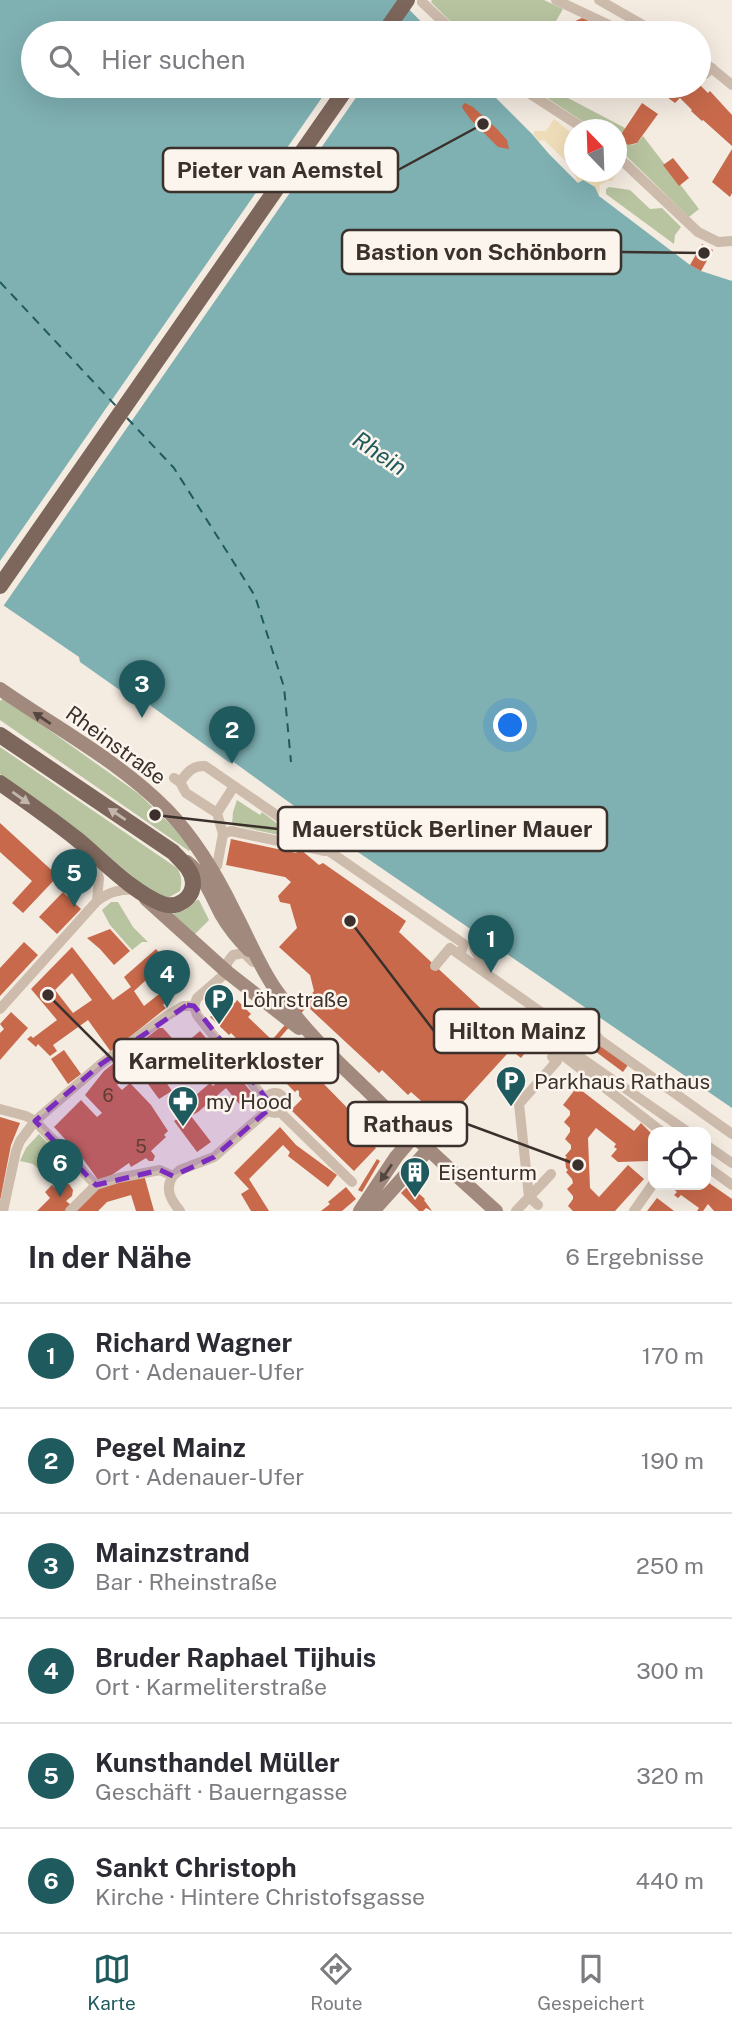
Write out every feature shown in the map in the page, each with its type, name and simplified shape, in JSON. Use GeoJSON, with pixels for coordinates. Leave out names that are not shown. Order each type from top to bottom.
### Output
{"type":"FeatureCollection","features":[{"type":"Feature","properties":{"kind":"main road"},"geometry":{"type":"LineString","coordinates":[[396,21],[415,1]]}},
{"type":"Feature","properties":{"kind":"main road"},"geometry":{"type":"LineString","coordinates":[[0,586],[340,98]]}},
{"type":"Feature","properties":{"kind":"main road","name":"Rheinstraße"},"geometry":{"type":"LineString","coordinates":[[2,691],[129,776],[167,810],[214,872],[251,956],[320,1044],[428,1150],[496,1211]]}},
{"type":"Feature","properties":{"kind":"main road","name":"Rheinstraße"},"geometry":{"type":"LineString","coordinates":[[0,734],[173,852],[188,868],[193,878],[193,888],[185,900],[177,905],[167,905],[135,888]]}},
{"type":"Feature","properties":{"kind":"main road","name":"Rheinstraße"},"geometry":{"type":"LineString","coordinates":[[0,783],[90,851],[227,972],[320,1044]]}},
{"type":"Feature","properties":{"kind":"main road"},"geometry":{"type":"LineString","coordinates":[[173,852],[198,872],[230,928],[251,956]]}},
{"type":"Feature","properties":{"kind":"main road"},"geometry":{"type":"LineString","coordinates":[[360,1211],[396,1157],[414,1136]]}},
{"type":"Feature","properties":{"kind":"main road"},"geometry":{"type":"LineString","coordinates":[[373,1211],[428,1150]]}},
{"type":"Feature","properties":{"kind":"street"},"geometry":{"type":"LineString","coordinates":[[556,0],[601,21]]}},
{"type":"Feature","properties":{"kind":"street"},"geometry":{"type":"LineString","coordinates":[[599,0],[636,21]]}},
{"type":"Feature","properties":{"kind":"street"},"geometry":{"type":"LineString","coordinates":[[415,1],[440,21]]}},
{"type":"Feature","properties":{"kind":"street"},"geometry":{"type":"LineString","coordinates":[[712,68],[732,85]]}},
{"type":"Feature","properties":{"kind":"street"},"geometry":{"type":"LineString","coordinates":[[537,98],[569,119]]}},
{"type":"Feature","properties":{"kind":"street"},"geometry":{"type":"LineString","coordinates":[[627,165],[698,232],[718,242],[728,242]]}},
{"type":"Feature","properties":{"kind":"street"},"geometry":{"type":"LineString","coordinates":[[217,866],[227,833],[217,813],[186,793],[177,780],[191,769],[205,766],[464,944],[460,956]]}},
{"type":"Feature","properties":{"kind":"street"},"geometry":{"type":"LineString","coordinates":[[217,813],[234,786]]}},
{"type":"Feature","properties":{"kind":"street"},"geometry":{"type":"LineString","coordinates":[[227,833],[331,852]]}},
{"type":"Feature","properties":{"kind":"street"},"geometry":{"type":"LineString","coordinates":[[90,851],[99,878],[97,901]]}},
{"type":"Feature","properties":{"kind":"street"},"geometry":{"type":"LineString","coordinates":[[0,1009],[97,901],[118,890],[135,888]]}},
{"type":"Feature","properties":{"kind":"street"},"geometry":{"type":"LineString","coordinates":[[435,966],[450,948],[562,1027],[600,1040]]}},
{"type":"Feature","properties":{"kind":"street"},"geometry":{"type":"LineString","coordinates":[[474,948],[487,973]]}},
{"type":"Feature","properties":{"kind":"street"},"geometry":{"type":"LineString","coordinates":[[251,956],[237,954],[231,957],[227,963],[227,972],[197,998],[194,1006],[197,1016],[266,1098]]}},
{"type":"Feature","properties":{"kind":"street"},"geometry":{"type":"LineString","coordinates":[[3,1211],[16,1151],[35,1121],[101,1064],[177,1009],[194,1006]]}},
{"type":"Feature","properties":{"kind":"street"},"geometry":{"type":"LineString","coordinates":[[579,1016],[600,1040],[732,1134]]}},
{"type":"Feature","properties":{"kind":"street"},"geometry":{"type":"LineString","coordinates":[[537,1044],[542,1038],[551,1037],[562,1027]]}},
{"type":"Feature","properties":{"kind":"street"},"geometry":{"type":"LineString","coordinates":[[551,1037],[676,1127]]}},
{"type":"Feature","properties":{"kind":"street"},"geometry":{"type":"LineString","coordinates":[[551,1037],[551,1045],[555,1049],[656,1127]]}},
{"type":"Feature","properties":{"kind":"street"},"geometry":{"type":"LineString","coordinates":[[527,1199],[519,1104],[557,1061],[552,1057]]}},
{"type":"Feature","properties":{"kind":"street"},"geometry":{"type":"LineString","coordinates":[[180,1211],[168,1189],[169,1181],[180,1170],[214,1157],[274,1110],[284,1107],[283,1097],[274,1093],[266,1098],[265,1104],[274,1110],[302,1133],[352,1182]]}},
{"type":"Feature","properties":{"kind":"street"},"geometry":{"type":"LineString","coordinates":[[0,1109],[35,1121],[96,1185]]}},
{"type":"Feature","properties":{"kind":"street"},"geometry":{"type":"LineString","coordinates":[[711,1148],[732,1163]]}},
{"type":"Feature","properties":{"kind":"street"},"geometry":{"type":"LineString","coordinates":[[70,1211],[96,1185],[160,1170],[173,1176]]}},
{"type":"Feature","properties":{"kind":"street"},"geometry":{"type":"LineString","coordinates":[[711,1170],[732,1185]]}},
{"type":"Feature","properties":{"kind":"street"},"geometry":{"type":"LineString","coordinates":[[516,1211],[551,1174]]}},
{"type":"Feature","properties":{"kind":"street"},"geometry":{"type":"LineString","coordinates":[[634,1211],[649,1190]]}},
{"type":"Feature","properties":{"kind":"street"},"geometry":{"type":"LineString","coordinates":[[527,1199],[538,1205]]}},
{"type":"Feature","properties":{"kind":"highlighted area"},"geometry":{"type":"Polygon","coordinates":[[[187,1005],[194,1006],[266,1098],[268,1110],[214,1157],[173,1176],[160,1170],[96,1185],[35,1121],[101,1064],[187,1005]]]}},
{"type":"Feature","properties":{"kind":"green space"},"geometry":{"type":"Polygon","coordinates":[[[544,0],[563,9],[556,21],[450,21],[431,2],[544,0]]]}},
{"type":"Feature","properties":{"kind":"green space"},"geometry":{"type":"Polygon","coordinates":[[[547,98],[568,98],[608,119],[579,119],[547,98]]]}},
{"type":"Feature","properties":{"kind":"green space"},"geometry":{"type":"Polygon","coordinates":[[[643,136],[699,209],[689,217],[627,157],[627,144],[636,144],[643,136]]]}},
{"type":"Feature","properties":{"kind":"green space"},"geometry":{"type":"Polygon","coordinates":[[[609,187],[630,190],[650,209],[662,208],[681,227],[675,235],[674,244],[606,194],[609,187]]]}},
{"type":"Feature","properties":{"kind":"green space"},"geometry":{"type":"Polygon","coordinates":[[[4,698],[139,794],[191,849],[189,851],[0,720],[0,701],[4,698]]]}},
{"type":"Feature","properties":{"kind":"green space"},"geometry":{"type":"Polygon","coordinates":[[[0,747],[177,868],[181,879],[180,891],[166,899],[157,896],[56,814],[0,774],[0,747]]]}},
{"type":"Feature","properties":{"kind":"green space"},"geometry":{"type":"Polygon","coordinates":[[[237,800],[260,815],[262,812],[283,828],[279,835],[232,825],[237,800]]]}},
{"type":"Feature","properties":{"kind":"green space"},"geometry":{"type":"Polygon","coordinates":[[[197,900],[209,920],[194,935],[169,915],[185,910],[197,900]]]}},
{"type":"Feature","properties":{"kind":"green space"},"geometry":{"type":"Polygon","coordinates":[[[111,902],[118,902],[133,927],[148,942],[142,942],[132,950],[110,925],[102,910],[111,902]]]}},
{"type":"Feature","properties":{"kind":"green space"},"geometry":{"type":"Polygon","coordinates":[[[39,1134],[74,1171],[68,1176],[60,1168],[49,1179],[33,1164],[20,1161],[26,1148],[39,1134]]]}},
{"type":"Feature","properties":{"kind":"sand"},"geometry":{"type":"Polygon","coordinates":[[[554,119],[564,127],[564,159],[544,140],[539,141],[533,134],[535,131],[546,131],[554,119]]]}},
{"type":"Feature","properties":{"kind":"sand"},"geometry":{"type":"Polygon","coordinates":[[[605,182],[600,185],[599,196],[595,187],[578,183],[605,182]]]}},
{"type":"Feature","properties":{"kind":"water","name":"Rhein"},"geometry":{"type":"Polygon","coordinates":[[[0,0],[400,0],[420,21],[21,21],[21,98],[496,98],[564,169],[564,182],[586,182],[595,187],[599,196],[690,265],[732,281],[732,1108],[352,848],[235,763],[230,763],[147,703],[141,705],[80,662],[79,657],[0,603],[0,0]]]}},
{"type":"Feature","properties":{"kind":"pier"},"geometry":{"type":"Polygon","coordinates":[[[322,98],[356,98],[2,608],[0,561],[322,98]]]}},
{"type":"Feature","properties":{"kind":"building"},"geometry":{"type":"Polygon","coordinates":[[[711,92],[732,115],[732,146],[702,121],[680,98],[711,98],[711,92]]]}},
{"type":"Feature","properties":{"kind":"building"},"geometry":{"type":"Polygon","coordinates":[[[465,103],[497,129],[507,140],[509,149],[498,147],[470,119],[462,106],[465,103]]]}},
{"type":"Feature","properties":{"kind":"building"},"geometry":{"type":"Polygon","coordinates":[[[642,103],[658,114],[637,143],[627,144],[627,126],[642,103]]]}},
{"type":"Feature","properties":{"kind":"building"},"geometry":{"type":"Polygon","coordinates":[[[732,149],[732,193],[730,197],[712,182],[732,149]]]}},
{"type":"Feature","properties":{"kind":"building"},"geometry":{"type":"Polygon","coordinates":[[[673,158],[689,178],[679,186],[663,165],[673,158]]]}},
{"type":"Feature","properties":{"kind":"building"},"geometry":{"type":"Polygon","coordinates":[[[702,244],[713,250],[701,271],[690,265],[702,244]]]}},
{"type":"Feature","properties":{"kind":"building"},"geometry":{"type":"Polygon","coordinates":[[[0,823],[58,876],[23,913],[12,903],[32,881],[0,852],[0,823]]]}},
{"type":"Feature","properties":{"kind":"building"},"geometry":{"type":"Polygon","coordinates":[[[231,839],[296,853],[300,849],[319,865],[323,863],[406,921],[399,932],[505,1031],[509,1034],[517,1024],[536,1039],[521,1058],[507,1047],[503,1050],[507,1054],[445,1122],[411,1092],[408,1095],[382,1070],[379,1073],[308,1007],[310,1003],[278,1040],[317,1081],[319,1079],[375,1133],[372,1135],[376,1148],[354,1171],[291,1110],[302,1099],[299,1091],[295,1092],[284,1081],[284,1077],[273,1078],[231,1033],[229,1035],[210,1017],[226,1001],[235,1003],[237,1000],[251,1014],[248,1017],[272,1040],[314,991],[310,975],[279,947],[297,928],[290,904],[280,902],[278,896],[291,882],[285,877],[226,865],[231,839]]]}},
{"type":"Feature","properties":{"kind":"building"},"geometry":{"type":"Polygon","coordinates":[[[63,892],[81,909],[57,934],[39,917],[63,892]]]}},
{"type":"Feature","properties":{"kind":"building"},"geometry":{"type":"Polygon","coordinates":[[[110,929],[130,951],[114,965],[87,938],[110,929]]]}},
{"type":"Feature","properties":{"kind":"building"},"geometry":{"type":"Polygon","coordinates":[[[24,942],[38,955],[0,996],[0,968],[24,942]]]}},
{"type":"Feature","properties":{"kind":"building"},"geometry":{"type":"Polygon","coordinates":[[[72,947],[113,1000],[131,987],[124,977],[156,949],[186,984],[163,1005],[166,1008],[111,1052],[88,1020],[53,1045],[57,1051],[50,1056],[38,1044],[36,1047],[27,1039],[31,1036],[33,1038],[57,1020],[31,989],[72,947]],[[155,972],[134,991],[144,1006],[168,987],[155,972]],[[72,973],[55,990],[73,1013],[92,1000],[72,973]]]}},
{"type":"Feature","properties":{"kind":"building"},"geometry":{"type":"Polygon","coordinates":[[[11,1012],[28,1028],[0,1060],[0,1033],[4,1029],[0,1024],[11,1012]]]}},
{"type":"Feature","properties":{"kind":"building"},"geometry":{"type":"Polygon","coordinates":[[[159,1028],[163,1028],[187,1055],[161,1075],[172,1091],[159,1099],[148,1084],[161,1074],[149,1060],[117,1085],[122,1090],[130,1083],[151,1105],[168,1131],[164,1135],[166,1137],[151,1151],[155,1156],[153,1161],[146,1158],[131,1167],[129,1163],[99,1181],[54,1127],[81,1100],[97,1117],[102,1113],[85,1095],[104,1071],[159,1028]],[[167,1048],[157,1056],[163,1063],[174,1055],[167,1048]]]}},
{"type":"Feature","properties":{"kind":"building"},"geometry":{"type":"Polygon","coordinates":[[[200,1031],[253,1094],[240,1105],[226,1088],[191,1116],[211,1142],[197,1152],[174,1121],[194,1108],[189,1101],[210,1083],[213,1086],[220,1080],[187,1042],[200,1031]]]}},
{"type":"Feature","properties":{"kind":"building"},"geometry":{"type":"Polygon","coordinates":[[[593,1039],[628,1065],[623,1072],[588,1046],[593,1039]]]}},
{"type":"Feature","properties":{"kind":"building"},"geometry":{"type":"Polygon","coordinates":[[[64,1050],[81,1074],[68,1084],[51,1059],[64,1050]]]}},
{"type":"Feature","properties":{"kind":"building"},"geometry":{"type":"Polygon","coordinates":[[[577,1087],[634,1131],[641,1123],[648,1130],[648,1161],[618,1162],[611,1156],[617,1149],[614,1147],[616,1144],[596,1128],[588,1138],[590,1188],[599,1197],[628,1165],[644,1179],[615,1211],[573,1211],[568,1206],[573,1196],[567,1189],[573,1183],[566,1172],[568,1170],[565,1156],[571,1145],[565,1139],[570,1128],[564,1122],[570,1111],[563,1105],[577,1087]]]}},
{"type":"Feature","properties":{"kind":"building"},"geometry":{"type":"Polygon","coordinates":[[[0,1117],[20,1123],[11,1145],[0,1201],[0,1117]]]}},
{"type":"Feature","properties":{"kind":"building"},"geometry":{"type":"Polygon","coordinates":[[[280,1127],[296,1145],[337,1175],[328,1187],[288,1156],[290,1152],[283,1145],[249,1179],[269,1211],[251,1211],[241,1194],[249,1189],[234,1173],[280,1127]]]}},
{"type":"Feature","properties":{"kind":"building"},"geometry":{"type":"Polygon","coordinates":[[[377,1159],[380,1161],[362,1192],[358,1190],[377,1159]]]}},
{"type":"Feature","properties":{"kind":"building"},"geometry":{"type":"Polygon","coordinates":[[[144,1175],[154,1211],[136,1211],[131,1195],[107,1202],[98,1211],[75,1211],[99,1188],[144,1175]]]}},
{"type":"Feature","properties":{"kind":"building"},"geometry":{"type":"Polygon","coordinates":[[[69,1184],[73,1190],[72,1196],[66,1201],[71,1205],[66,1211],[37,1211],[50,1198],[45,1192],[52,1185],[57,1190],[69,1184]]]}},
{"type":"Feature","properties":{"kind":"building"},"geometry":{"type":"Polygon","coordinates":[[[711,1184],[732,1199],[732,1211],[714,1211],[708,1204],[703,1211],[697,1211],[699,1208],[681,1195],[678,1198],[674,1195],[677,1192],[675,1190],[711,1190],[711,1184]]]}},
{"type":"Feature","properties":{"kind":"building","name":"Eisenturm"},"geometry":{"type":"Polygon","coordinates":[[[409,1185],[425,1199],[432,1211],[426,1208],[419,1211],[401,1193],[409,1185]]]}},
{"type":"Feature","properties":{"kind":"building"},"geometry":{"type":"Polygon","coordinates":[[[346,1187],[356,1199],[342,1211],[321,1211],[330,1204],[328,1202],[346,1187]]]}},
{"type":"Feature","properties":{"kind":"building"},"geometry":{"type":"Polygon","coordinates":[[[657,1198],[674,1211],[647,1211],[657,1198]]]}},
{"type":"Feature","properties":{"kind":"ferry route"},"geometry":{"type":"LineString","coordinates":[[0,282],[116,406]]}},
{"type":"Feature","properties":{"kind":"ferry route"},"geometry":{"type":"LineString","coordinates":[[127,418],[174,468],[255,596],[284,687],[291,762]]}},
{"type":"Feature","properties":{"kind":"place","name":"Pieter van Aemstel"},"geometry":{"type":"Point","coordinates":[483,124]}},
{"type":"Feature","properties":{"kind":"place","name":"Bastion von Schönborn"},"geometry":{"type":"Point","coordinates":[704,253]}},
{"type":"Feature","properties":{"kind":"place","name":"Mainzstrand"},"geometry":{"type":"Point","coordinates":[142,718]}},
{"type":"Feature","properties":{"kind":"place","name":"Pegel Mainz"},"geometry":{"type":"Point","coordinates":[232,764]}},
{"type":"Feature","properties":{"kind":"place","name":"Mauerstück Berliner Mauer"},"geometry":{"type":"Point","coordinates":[155,815]}},
{"type":"Feature","properties":{"kind":"place","name":"Kunsthandel Müller"},"geometry":{"type":"Point","coordinates":[74,907]}},
{"type":"Feature","properties":{"kind":"place","name":"Hilton Mainz"},"geometry":{"type":"Point","coordinates":[350,921]}},
{"type":"Feature","properties":{"kind":"place","name":"Richard Wagner"},"geometry":{"type":"Point","coordinates":[491,973]}},
{"type":"Feature","properties":{"kind":"place","name":"Karmeliterkloster"},"geometry":{"type":"Point","coordinates":[48,995]}},
{"type":"Feature","properties":{"kind":"place","name":"Bruder Raphael Tijhuis"},"geometry":{"type":"Point","coordinates":[167,1008]}},
{"type":"Feature","properties":{"kind":"place","name":"Löhrstraße"},"geometry":{"type":"Point","coordinates":[219,1026]}},
{"type":"Feature","properties":{"kind":"place","name":"Parkhaus Rathaus"},"geometry":{"type":"Point","coordinates":[511,1108]}},
{"type":"Feature","properties":{"kind":"place","name":"my Hood"},"geometry":{"type":"Point","coordinates":[183,1128]}},
{"type":"Feature","properties":{"kind":"place","name":"Rathaus"},"geometry":{"type":"Point","coordinates":[578,1165]}},
{"type":"Feature","properties":{"kind":"place","name":"Sankt Christoph"},"geometry":{"type":"Point","coordinates":[60,1197]}},
{"type":"Feature","properties":{"kind":"place","name":"Eisenturm"},"geometry":{"type":"Point","coordinates":[415,1199]}}]}
